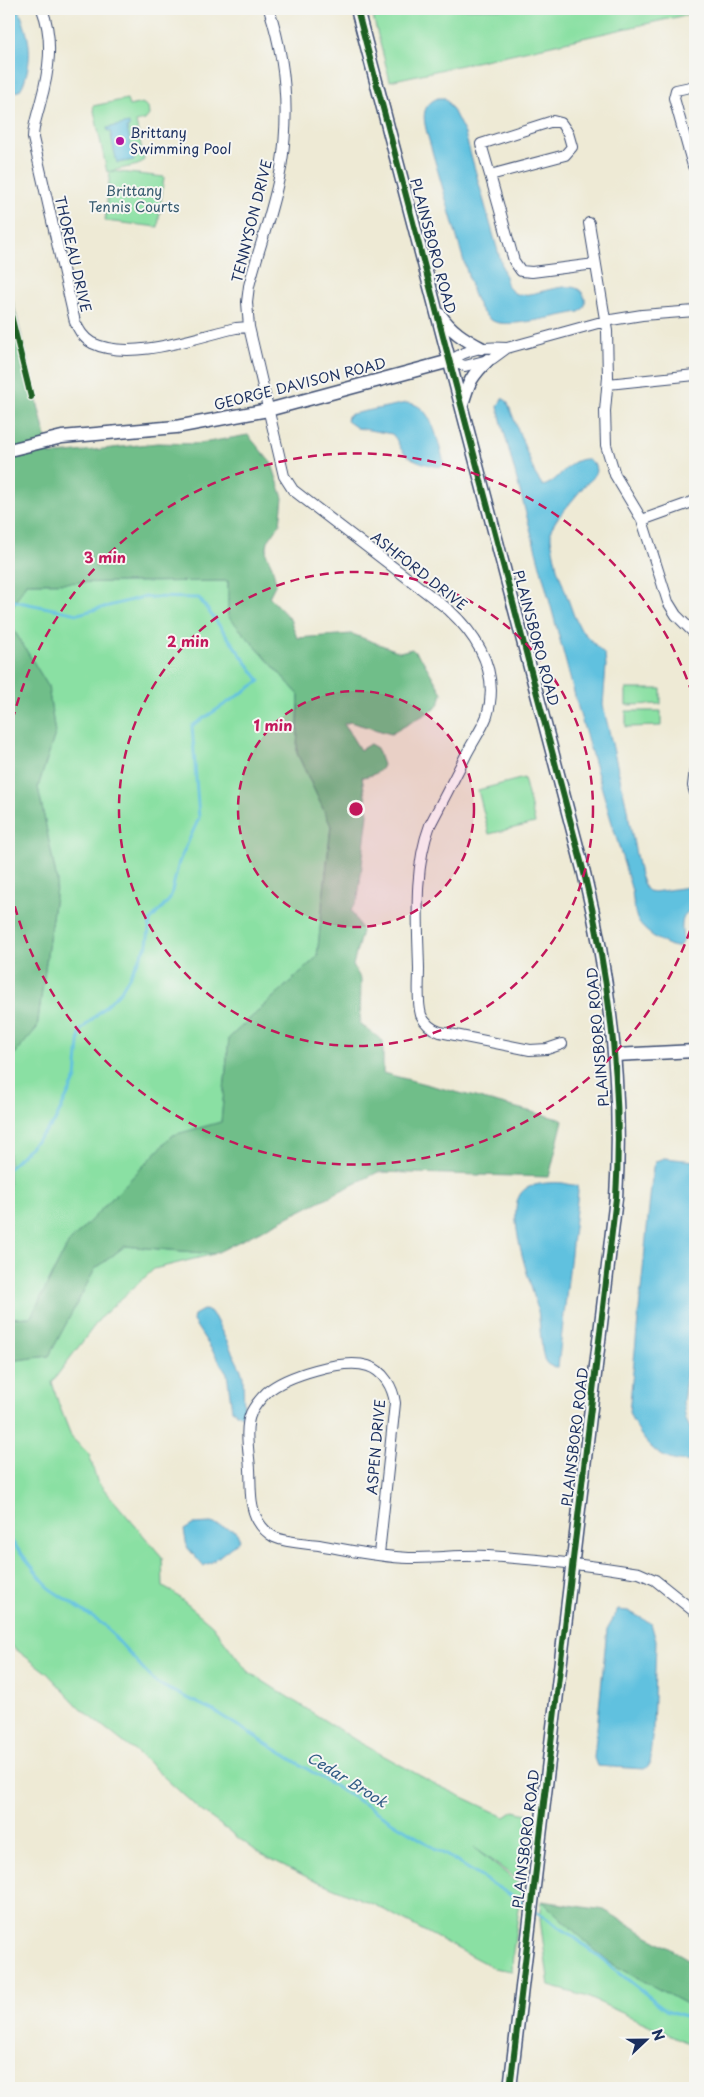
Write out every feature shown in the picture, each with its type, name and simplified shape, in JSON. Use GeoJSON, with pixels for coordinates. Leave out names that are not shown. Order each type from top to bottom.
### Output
{"type":"FeatureCollection","features":[{"type":"Feature","properties":{"kind":"street","name":"THOREAU DRIVE"},"geometry":{"type":"LineString","coordinates":[[42,9],[49,31],[49,64],[33,127],[33,138],[75,322],[81,333],[92,343],[134,350],[248,327]]}},
{"type":"Feature","properties":{"kind":"street","name":"TENNYSON DRIVE"},"geometry":{"type":"LineString","coordinates":[[268,9],[282,60],[286,101],[285,129],[276,187],[249,286],[247,302],[248,327],[268,410]]}},
{"type":"Feature","properties":{"kind":"street","name":"PLAINSBORO ROAD"},"geometry":{"type":"LineString","coordinates":[[357,9],[594,916],[603,957],[615,1055],[618,1153],[616,1198],[510,2088]]}},
{"type":"Feature","properties":{"kind":"street"},"geometry":{"type":"LineString","coordinates":[[695,86],[676,90],[674,95],[695,168]]}},
{"type":"Feature","properties":{"kind":"street"},"geometry":{"type":"LineString","coordinates":[[490,176],[565,155],[572,147],[568,133],[561,123],[553,121],[481,144],[490,176],[514,261],[522,271],[532,272],[595,264]]}},
{"type":"Feature","properties":{"kind":"street"},"geometry":{"type":"LineString","coordinates":[[589,224],[605,321],[608,384],[605,411],[606,445],[615,475],[642,520],[668,602],[676,614],[695,634]]}},
{"type":"Feature","properties":{"kind":"street"},"geometry":{"type":"LineString","coordinates":[[437,310],[447,326],[462,338],[481,348]]}},
{"type":"Feature","properties":{"kind":"street"},"geometry":{"type":"LineString","coordinates":[[462,407],[468,383],[476,372],[488,360],[507,348],[605,321],[642,315],[695,311]]}},
{"type":"Feature","properties":{"kind":"street"},"geometry":{"type":"LineString","coordinates":[[450,361],[462,352],[486,346],[507,348]]}},
{"type":"Feature","properties":{"kind":"street"},"geometry":{"type":"LineString","coordinates":[[450,361],[465,366],[488,360]]}},
{"type":"Feature","properties":{"kind":"street","name":"GEORGE DAVISON ROAD"},"geometry":{"type":"LineString","coordinates":[[9,450],[62,438],[176,426],[268,410],[450,361]]}},
{"type":"Feature","properties":{"kind":"street"},"geometry":{"type":"LineString","coordinates":[[608,384],[695,374]]}},
{"type":"Feature","properties":{"kind":"street","name":"ASHFORD DRIVE"},"geometry":{"type":"LineString","coordinates":[[268,410],[284,476],[293,490],[450,610],[467,626],[478,643],[488,667],[490,694],[486,716],[430,825],[420,860],[418,918],[420,1008],[425,1023],[431,1029],[530,1050],[547,1049],[562,1044]]}},
{"type":"Feature","properties":{"kind":"street"},"geometry":{"type":"LineString","coordinates":[[642,520],[695,501]]}},
{"type":"Feature","properties":{"kind":"street"},"geometry":{"type":"LineString","coordinates":[[695,769],[695,793]]}},
{"type":"Feature","properties":{"kind":"street"},"geometry":{"type":"LineString","coordinates":[[615,1055],[695,1051]]}},
{"type":"Feature","properties":{"kind":"street","name":"ASPEN DRIVE"},"geometry":{"type":"LineString","coordinates":[[379,1554],[395,1403],[392,1386],[369,1366],[354,1363],[342,1364],[308,1373],[282,1383],[268,1391],[250,1414],[248,1432],[252,1506],[257,1519],[265,1530],[275,1537],[379,1554],[421,1558],[488,1556],[639,1573],[655,1580],[695,1612]]}},
{"type":"Feature","properties":{"kind":"green space"},"geometry":{"type":"Polygon","coordinates":[[[371,9],[695,9],[695,13],[390,81],[371,9]]]}},
{"type":"Feature","properties":{"kind":"green space","name":"Brittany Tennis Courts"},"geometry":{"type":"Polygon","coordinates":[[[127,99],[129,106],[142,103],[148,107],[149,115],[145,120],[136,122],[144,160],[138,165],[111,171],[164,177],[158,227],[105,221],[110,171],[107,172],[93,106],[127,99]]]}},
{"type":"Feature","properties":{"kind":"green space"},"geometry":{"type":"Polygon","coordinates":[[[9,285],[50,455],[157,443],[197,444],[248,435],[272,464],[283,498],[280,524],[268,541],[266,553],[272,566],[276,583],[269,597],[290,619],[297,638],[352,634],[400,652],[412,649],[422,659],[442,693],[436,708],[391,734],[350,722],[344,724],[360,750],[370,744],[377,748],[383,765],[377,772],[362,777],[368,814],[358,899],[351,910],[362,931],[353,965],[361,980],[360,1024],[383,1041],[383,1073],[563,1120],[549,1177],[378,1172],[214,1254],[125,1246],[95,1269],[49,1356],[9,1361],[9,1318],[31,1317],[68,1244],[173,1135],[221,1122],[229,1038],[317,957],[331,826],[297,753],[299,695],[228,616],[228,581],[26,583],[9,613],[9,285]]]}},
{"type":"Feature","properties":{"kind":"green space"},"geometry":{"type":"Polygon","coordinates":[[[228,581],[228,616],[299,695],[297,753],[331,825],[317,957],[229,1038],[221,1122],[173,1136],[68,1244],[31,1317],[9,1318],[9,1061],[37,1027],[57,881],[38,787],[55,734],[48,686],[9,622],[9,613],[25,583],[228,581]]]}},
{"type":"Feature","properties":{"kind":"green space"},"geometry":{"type":"Polygon","coordinates":[[[9,622],[48,686],[55,734],[38,787],[57,881],[37,1028],[9,1061],[9,622]]]}},
{"type":"Feature","properties":{"kind":"green space"},"geometry":{"type":"Polygon","coordinates":[[[626,689],[661,689],[661,704],[626,705],[626,689]]]}},
{"type":"Feature","properties":{"kind":"green space"},"geometry":{"type":"Polygon","coordinates":[[[626,711],[661,711],[661,726],[626,727],[626,711]]]}},
{"type":"Feature","properties":{"kind":"green space"},"geometry":{"type":"Polygon","coordinates":[[[524,778],[535,823],[489,834],[478,790],[524,778]]]}},
{"type":"Feature","properties":{"kind":"green space"},"geometry":{"type":"Polygon","coordinates":[[[125,1246],[214,1254],[154,1269],[101,1317],[52,1382],[72,1438],[89,1454],[97,1481],[162,1557],[163,1587],[174,1593],[212,1625],[247,1671],[357,1741],[435,1784],[505,1817],[514,1811],[531,1815],[520,1881],[474,1848],[522,1886],[512,1971],[494,1968],[375,1905],[305,1876],[259,1853],[200,1810],[142,1757],[81,1709],[47,1673],[9,1644],[9,1361],[49,1356],[95,1269],[125,1246]]]}},
{"type":"Feature","properties":{"kind":"green space"},"geometry":{"type":"Polygon","coordinates":[[[542,1901],[607,1961],[695,2009],[695,2046],[585,1996],[549,1986],[540,1919],[542,1901]]]}},
{"type":"Feature","properties":{"kind":"green space"},"geometry":{"type":"Polygon","coordinates":[[[542,1901],[604,1910],[695,1963],[695,2009],[607,1961],[542,1901]]]}},
{"type":"Feature","properties":{"kind":"water"},"geometry":{"type":"Polygon","coordinates":[[[9,9],[19,9],[27,33],[29,63],[24,82],[19,91],[9,93],[9,9]]]}},
{"type":"Feature","properties":{"kind":"water"},"geometry":{"type":"Polygon","coordinates":[[[438,98],[445,98],[465,134],[508,287],[516,294],[525,295],[556,288],[574,288],[581,291],[585,299],[585,305],[581,311],[535,321],[500,323],[489,319],[480,309],[473,293],[424,120],[425,110],[428,105],[438,98]]]}},
{"type":"Feature","properties":{"kind":"water"},"geometry":{"type":"Polygon","coordinates":[[[129,123],[127,128],[134,160],[117,163],[110,131],[107,128],[129,123]]]}},
{"type":"Feature","properties":{"kind":"water"},"geometry":{"type":"Polygon","coordinates":[[[502,398],[507,401],[535,474],[543,486],[555,480],[575,462],[588,459],[595,465],[596,471],[593,478],[557,519],[551,529],[551,539],[557,568],[574,616],[581,630],[605,655],[603,705],[640,875],[645,888],[648,891],[654,892],[695,886],[695,911],[690,910],[684,917],[682,924],[683,941],[678,947],[668,945],[655,937],[639,923],[636,916],[632,891],[579,711],[502,424],[498,407],[502,398]]]}},
{"type":"Feature","properties":{"kind":"water"},"geometry":{"type":"Polygon","coordinates":[[[406,403],[422,409],[428,416],[436,435],[444,462],[443,466],[430,465],[408,456],[403,452],[392,434],[357,428],[347,421],[348,416],[352,414],[406,403]]]}},
{"type":"Feature","properties":{"kind":"water"},"geometry":{"type":"Polygon","coordinates":[[[664,1158],[695,1161],[695,1298],[683,1403],[686,1420],[695,1438],[695,1460],[683,1461],[672,1460],[654,1450],[639,1432],[629,1412],[653,1167],[656,1161],[664,1158]]]}},
{"type":"Feature","properties":{"kind":"water"},"geometry":{"type":"Polygon","coordinates":[[[544,1183],[563,1183],[577,1186],[578,1192],[558,1367],[556,1367],[551,1366],[545,1361],[538,1311],[520,1247],[516,1212],[518,1198],[525,1189],[544,1183]]]}},
{"type":"Feature","properties":{"kind":"water"},"geometry":{"type":"Polygon","coordinates":[[[203,1310],[210,1311],[215,1318],[241,1370],[243,1377],[244,1414],[241,1416],[232,1410],[227,1373],[193,1321],[194,1315],[203,1310]]]}},
{"type":"Feature","properties":{"kind":"water"},"geometry":{"type":"Polygon","coordinates":[[[211,1523],[236,1531],[240,1540],[212,1562],[203,1566],[187,1547],[184,1530],[194,1524],[211,1523]]]}},
{"type":"Feature","properties":{"kind":"water"},"geometry":{"type":"Polygon","coordinates":[[[618,1610],[628,1611],[651,1623],[656,1641],[653,1728],[649,1766],[644,1769],[597,1766],[594,1758],[607,1629],[618,1610]]]}},
{"type":"Feature","properties":{"kind":"waterway"},"geometry":{"type":"LineString","coordinates":[[9,600],[78,614],[143,597],[199,598],[260,681],[192,726],[199,818],[179,862],[170,899],[150,921],[147,945],[121,991],[80,1031],[76,1078],[54,1123],[9,1168]]}},
{"type":"Feature","properties":{"kind":"waterway","name":"Cedar Brook"},"geometry":{"type":"LineString","coordinates":[[9,1538],[50,1589],[104,1625],[156,1683],[214,1711],[528,1906]]}},
{"type":"Feature","properties":{"kind":"waterway","name":"Cedar Brook"},"geometry":{"type":"LineString","coordinates":[[535,1911],[574,1937],[666,2010],[695,2019]]}},
{"type":"Feature","properties":{"kind":"cycle path"},"geometry":{"type":"LineString","coordinates":[[357,9],[584,873],[601,953],[616,1075],[618,1116],[616,1198],[510,2088]]}},
{"type":"Feature","properties":{"kind":"cycle path"},"geometry":{"type":"LineString","coordinates":[[9,307],[31,397]]}},
{"type":"Feature","properties":{"kind":"place","name":"Brittany Swimming Pool"},"geometry":{"type":"Point","coordinates":[120,141]}}]}
